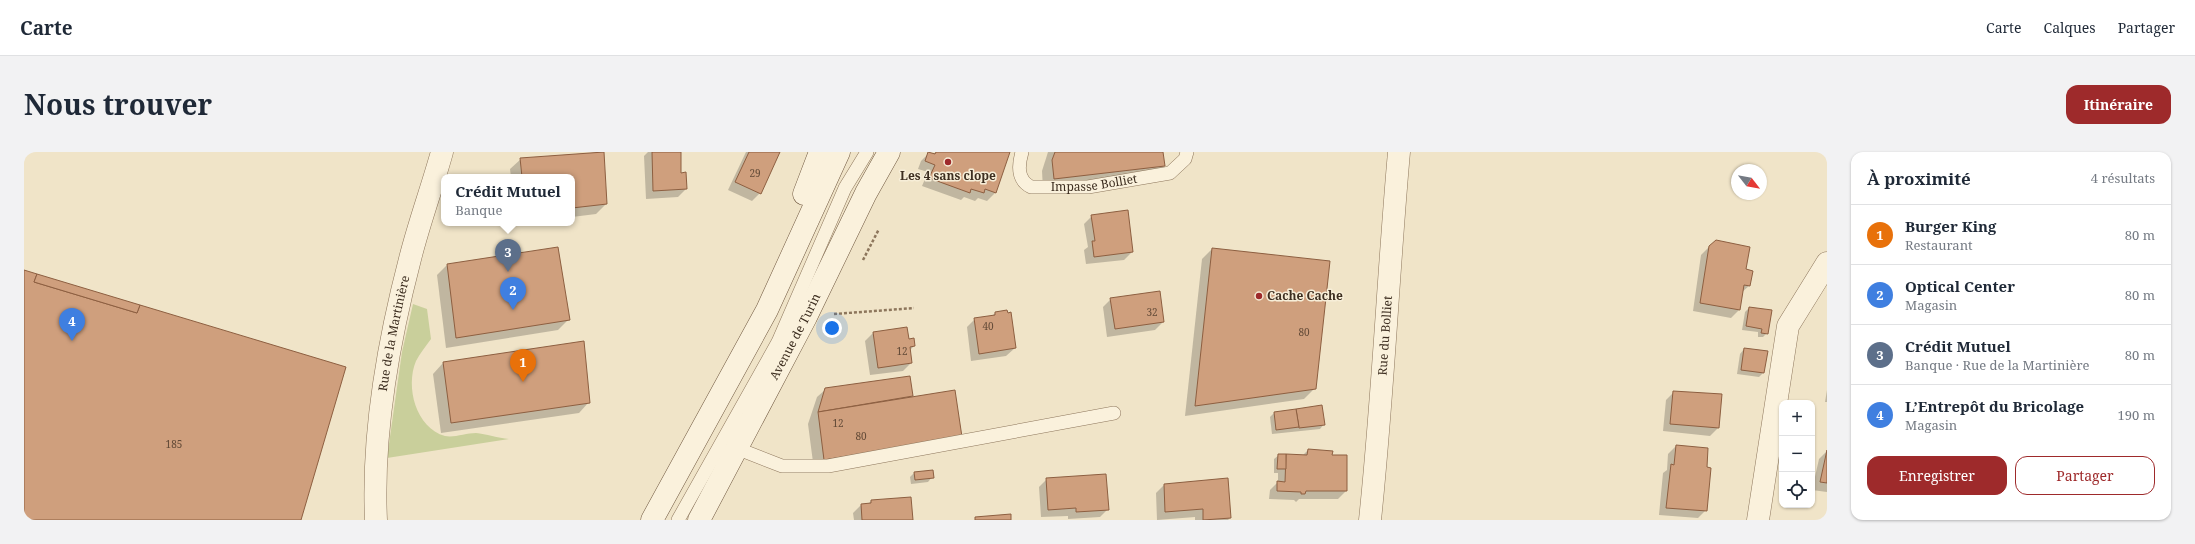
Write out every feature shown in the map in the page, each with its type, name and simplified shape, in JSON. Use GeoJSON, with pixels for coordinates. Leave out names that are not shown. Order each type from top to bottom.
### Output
{"type":"FeatureCollection","features":[{"type":"Feature","properties":{"kind":"street","name":"Rue de la Martinière"},"geometry":{"type":"LineString","coordinates":[[376,520],[374,480],[387,365],[409,260],[442,152]]}},
{"type":"Feature","properties":{"kind":"street"},"geometry":{"type":"LineString","coordinates":[[767,310],[767,282],[794,221],[820,152]]}},
{"type":"Feature","properties":{"kind":"street"},"geometry":{"type":"LineString","coordinates":[[652,520],[767,310],[839,152]]}},
{"type":"Feature","properties":{"kind":"street","name":"Avenue de Turin"},"geometry":{"type":"LineString","coordinates":[[699,520],[806,318],[856,213],[889,152]]}},
{"type":"Feature","properties":{"kind":"street","name":"Rue du Bolliet"},"geometry":{"type":"LineString","coordinates":[[1370,520],[1381,408],[1391,240],[1399,152]]}},
{"type":"Feature","properties":{"kind":"street"},"geometry":{"type":"LineString","coordinates":[[1758,520],[1788,326],[1827,263]]}},
{"type":"Feature","properties":{"kind":"lane"},"geometry":{"type":"LineString","coordinates":[[678,520],[778,342],[845,188],[856,152]]}},
{"type":"Feature","properties":{"kind":"lane"},"geometry":{"type":"LineString","coordinates":[[845,188],[867,152]]}},
{"type":"Feature","properties":{"kind":"lane","name":"Impasse Bolliet"},"geometry":{"type":"LineString","coordinates":[[1022,152],[1019,162],[1020,175],[1024,183],[1031,187],[1088,186],[1170,173],[1185,159],[1187,152]]}},
{"type":"Feature","properties":{"kind":"lane"},"geometry":{"type":"LineString","coordinates":[[736,448],[782,466],[828,466],[1114,413]]}},
{"type":"Feature","properties":{"kind":"path"},"geometry":{"type":"LineString","coordinates":[[806,318],[914,308]]}},
{"type":"Feature","properties":{"kind":"green space"},"geometry":{"type":"Polygon","coordinates":[[[413,304],[427,309],[431,339],[421,352],[413,371],[413,394],[420,416],[435,432],[445,436],[476,433],[509,439],[387,458],[402,352],[413,304]]]}},
{"type":"Feature","properties":{"kind":"building"},"geometry":{"type":"Polygon","coordinates":[[[604,152],[607,204],[575,208],[575,174],[522,174],[520,158],[604,152]]]}},
{"type":"Feature","properties":{"kind":"building"},"geometry":{"type":"Polygon","coordinates":[[[652,152],[681,152],[681,173],[686,172],[687,189],[653,191],[652,152]]]}},
{"type":"Feature","properties":{"kind":"building"},"geometry":{"type":"Polygon","coordinates":[[[749,152],[780,152],[761,194],[735,182],[749,152]]]}},
{"type":"Feature","properties":{"kind":"building"},"geometry":{"type":"Polygon","coordinates":[[[928,152],[935,154],[936,152],[1010,152],[996,193],[985,189],[984,193],[971,189],[970,193],[929,178],[935,165],[925,161],[928,152]]]}},
{"type":"Feature","properties":{"kind":"building"},"geometry":{"type":"Polygon","coordinates":[[[1055,152],[1163,152],[1165,166],[1054,179],[1052,160],[1055,152]]]}},
{"type":"Feature","properties":{"kind":"building"},"geometry":{"type":"Polygon","coordinates":[[[1128,210],[1133,252],[1094,257],[1092,241],[1095,241],[1091,215],[1128,210]]]}},
{"type":"Feature","properties":{"kind":"building"},"geometry":{"type":"Polygon","coordinates":[[[1716,240],[1750,247],[1746,269],[1753,271],[1750,286],[1744,285],[1740,310],[1700,303],[1709,246],[1716,240]]]}},
{"type":"Feature","properties":{"kind":"building"},"geometry":{"type":"Polygon","coordinates":[[[558,247],[570,320],[456,338],[447,264],[558,247]]]}},
{"type":"Feature","properties":{"kind":"building"},"geometry":{"type":"Polygon","coordinates":[[[1212,248],[1330,261],[1316,389],[1195,406],[1212,248]]]}},
{"type":"Feature","properties":{"kind":"building"},"geometry":{"type":"Polygon","coordinates":[[[24,270],[37,274],[34,282],[137,313],[140,305],[346,367],[301,520],[24,520],[24,270]]]}},
{"type":"Feature","properties":{"kind":"building"},"geometry":{"type":"Polygon","coordinates":[[[37,274],[140,305],[137,313],[34,282],[37,274]]]}},
{"type":"Feature","properties":{"kind":"building"},"geometry":{"type":"Polygon","coordinates":[[[1160,291],[1164,322],[1115,329],[1110,298],[1160,291]]]}},
{"type":"Feature","properties":{"kind":"building"},"geometry":{"type":"Polygon","coordinates":[[[1749,307],[1772,310],[1768,334],[1761,333],[1762,329],[1746,326],[1749,307]]]}},
{"type":"Feature","properties":{"kind":"building"},"geometry":{"type":"Polygon","coordinates":[[[1007,310],[1008,313],[1011,312],[1016,348],[979,354],[974,318],[995,315],[995,312],[1007,310]]]}},
{"type":"Feature","properties":{"kind":"building"},"geometry":{"type":"Polygon","coordinates":[[[907,327],[909,339],[914,338],[915,346],[910,347],[912,363],[878,368],[873,332],[907,327]]]}},
{"type":"Feature","properties":{"kind":"building"},"geometry":{"type":"Polygon","coordinates":[[[584,341],[590,403],[451,423],[443,362],[584,341]]]}},
{"type":"Feature","properties":{"kind":"building"},"geometry":{"type":"Polygon","coordinates":[[[1744,348],[1768,351],[1764,373],[1741,370],[1744,348]]]}},
{"type":"Feature","properties":{"kind":"building"},"geometry":{"type":"Polygon","coordinates":[[[910,376],[913,396],[818,412],[825,388],[910,376]]]}},
{"type":"Feature","properties":{"kind":"building"},"geometry":{"type":"Polygon","coordinates":[[[955,390],[962,437],[824,460],[818,412],[955,390]]]}},
{"type":"Feature","properties":{"kind":"building"},"geometry":{"type":"Polygon","coordinates":[[[1673,391],[1722,394],[1719,428],[1670,424],[1673,391]]]}},
{"type":"Feature","properties":{"kind":"building"},"geometry":{"type":"Polygon","coordinates":[[[1322,405],[1325,425],[1299,428],[1296,409],[1322,405]]]}},
{"type":"Feature","properties":{"kind":"building"},"geometry":{"type":"Polygon","coordinates":[[[1296,409],[1299,427],[1276,430],[1274,412],[1296,409]]]}},
{"type":"Feature","properties":{"kind":"building"},"geometry":{"type":"Polygon","coordinates":[[[1676,445],[1708,448],[1707,467],[1711,468],[1707,511],[1666,508],[1671,464],[1674,465],[1676,445]]]}},
{"type":"Feature","properties":{"kind":"building"},"geometry":{"type":"Polygon","coordinates":[[[1308,449],[1333,451],[1332,455],[1347,455],[1347,491],[1306,491],[1305,494],[1301,494],[1301,492],[1277,491],[1277,481],[1285,482],[1286,454],[1307,455],[1308,449]]]}},
{"type":"Feature","properties":{"kind":"building"},"geometry":{"type":"Polygon","coordinates":[[[1827,450],[1827,483],[1820,482],[1827,450]]]}},
{"type":"Feature","properties":{"kind":"building"},"geometry":{"type":"Polygon","coordinates":[[[1278,454],[1286,454],[1286,469],[1277,469],[1278,454]]]}},
{"type":"Feature","properties":{"kind":"building"},"geometry":{"type":"Polygon","coordinates":[[[933,470],[934,478],[915,480],[914,472],[933,470]]]}},
{"type":"Feature","properties":{"kind":"building"},"geometry":{"type":"Polygon","coordinates":[[[1106,474],[1109,510],[1076,512],[1076,508],[1048,510],[1046,478],[1106,474]]]}},
{"type":"Feature","properties":{"kind":"building"},"geometry":{"type":"Polygon","coordinates":[[[1228,478],[1231,518],[1203,520],[1203,509],[1165,512],[1164,484],[1228,478]]]}},
{"type":"Feature","properties":{"kind":"building"},"geometry":{"type":"Polygon","coordinates":[[[911,497],[913,520],[862,520],[861,504],[871,503],[871,500],[911,497]]]}},
{"type":"Feature","properties":{"kind":"building"},"geometry":{"type":"Polygon","coordinates":[[[1011,514],[1011,520],[975,520],[975,517],[1011,514]]]}},
{"type":"Feature","properties":{"kind":"place","name":"Les 4 sans clope"},"geometry":{"type":"Point","coordinates":[948,162]}},
{"type":"Feature","properties":{"kind":"place","name":"Crédit Mutuel"},"geometry":{"type":"Point","coordinates":[508,272]}},
{"type":"Feature","properties":{"kind":"place","name":"Cache Cache"},"geometry":{"type":"Point","coordinates":[1259,296]}},
{"type":"Feature","properties":{"kind":"place","name":"Optical Center"},"geometry":{"type":"Point","coordinates":[513,310]}},
{"type":"Feature","properties":{"kind":"place","name":"L’Entrepôt du Bricolage"},"geometry":{"type":"Point","coordinates":[72,341]}},
{"type":"Feature","properties":{"kind":"place","name":"Burger King"},"geometry":{"type":"Point","coordinates":[523,382]}}]}
